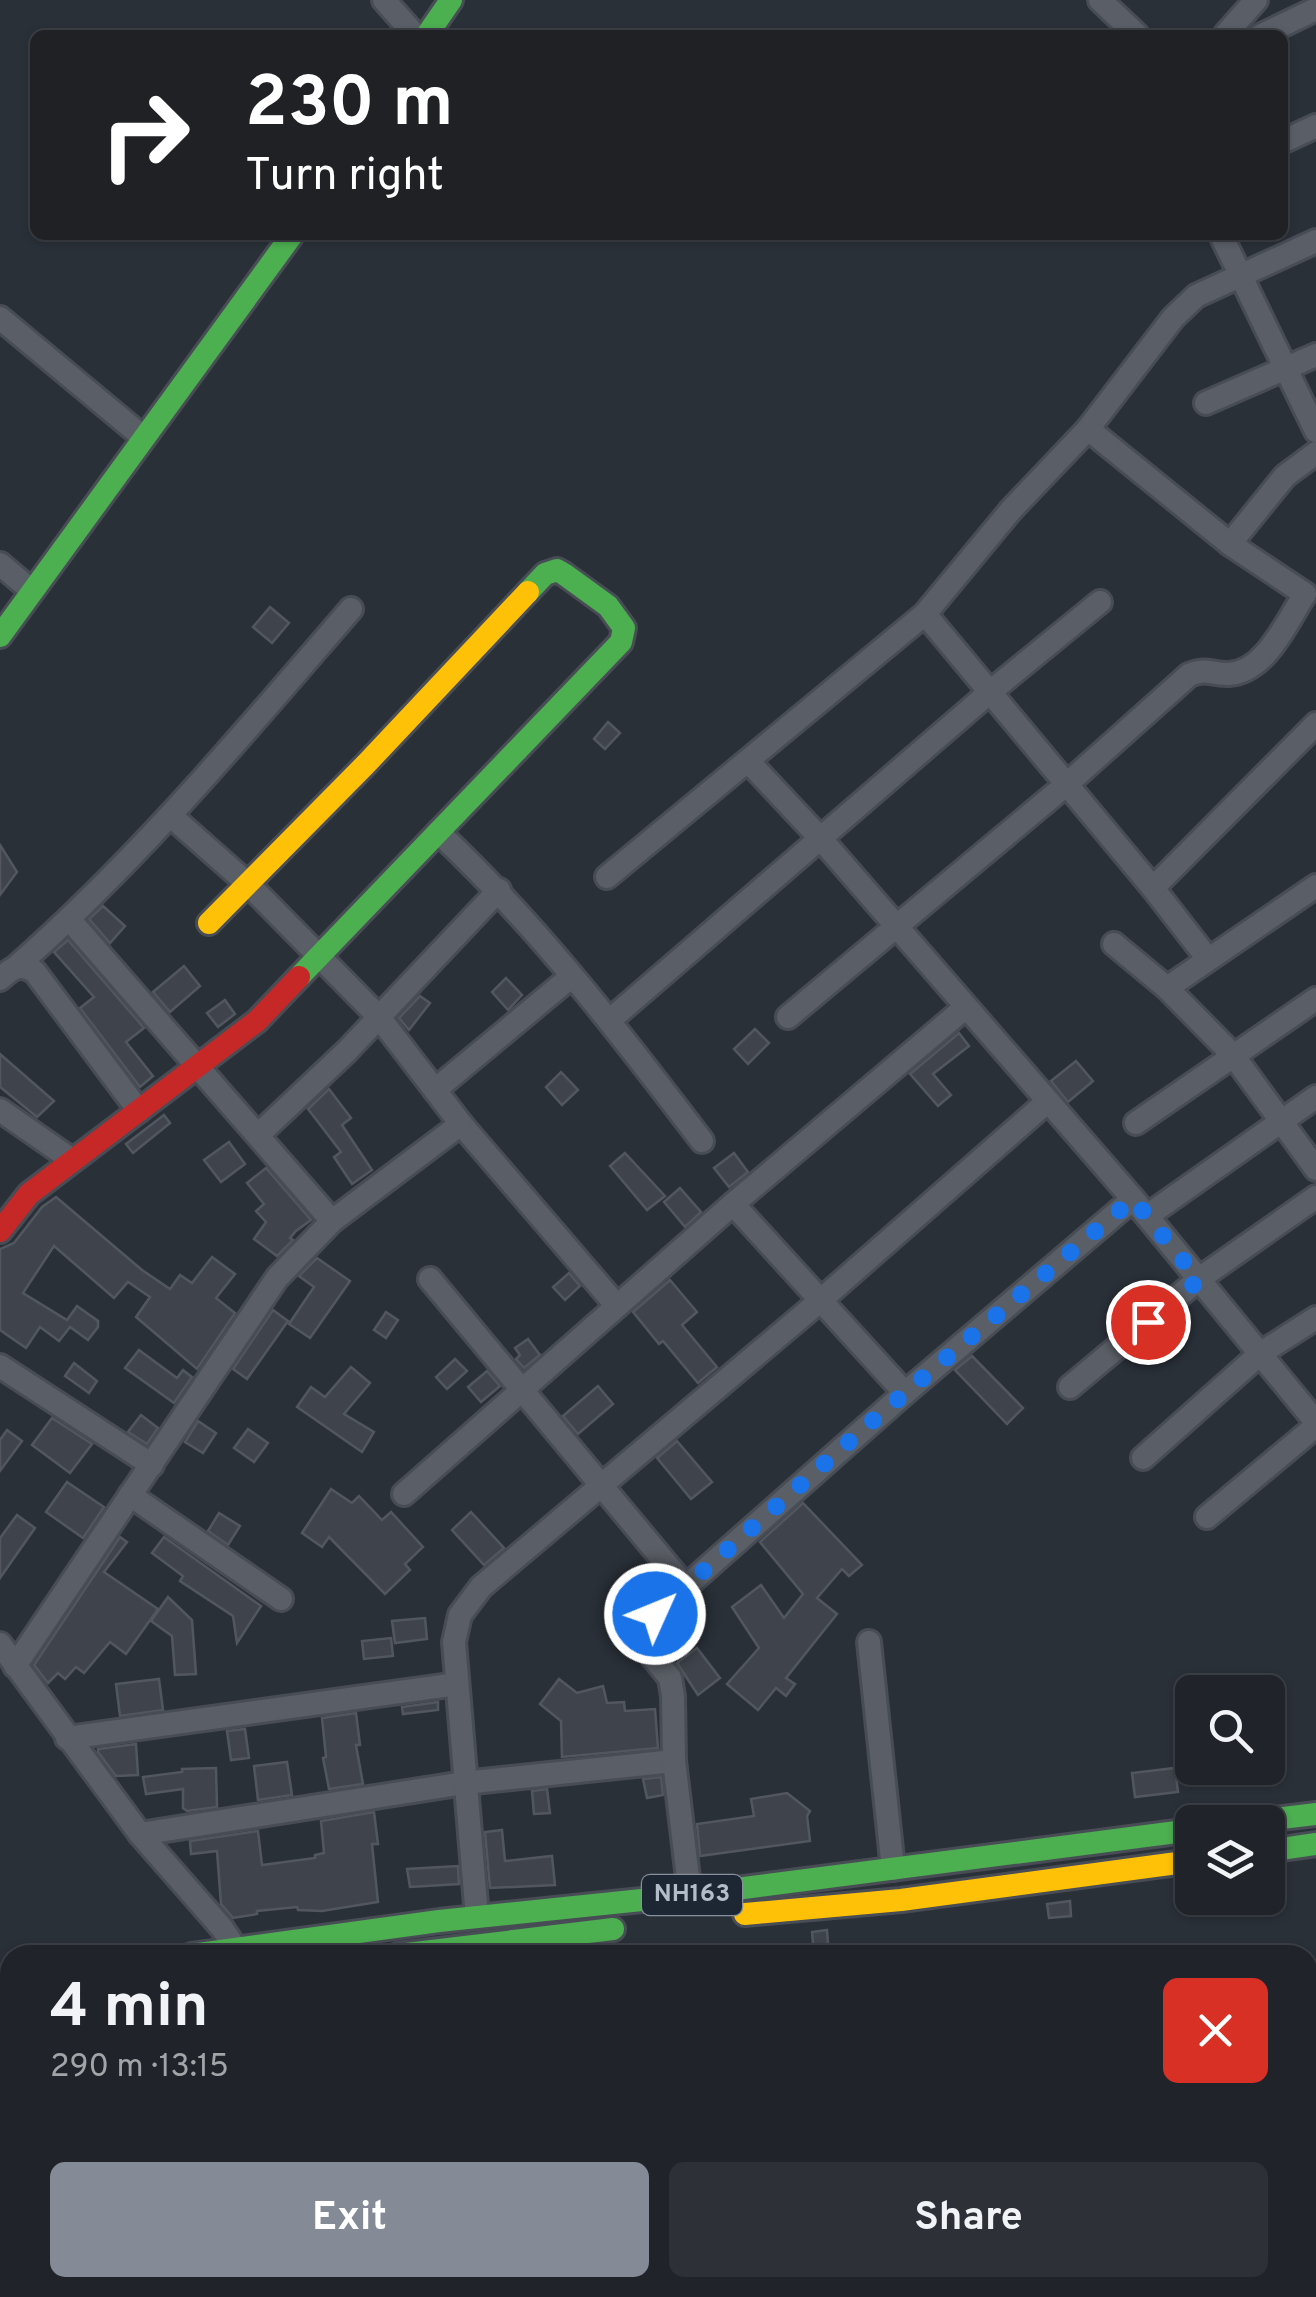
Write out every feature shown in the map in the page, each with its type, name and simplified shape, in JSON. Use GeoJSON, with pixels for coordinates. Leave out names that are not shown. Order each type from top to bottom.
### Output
{"type":"FeatureCollection","features":[{"type":"Feature","properties":{"kind":"main road"},"geometry":{"type":"LineString","coordinates":[[430,30],[451,0]]}},
{"type":"Feature","properties":{"kind":"main road"},"geometry":{"type":"LineString","coordinates":[[0,636],[288,240]]}},
{"type":"Feature","properties":{"kind":"main road"},"geometry":{"type":"LineString","coordinates":[[0,1231],[29,1194],[257,1021],[621,642],[625,633],[622,621],[569,574],[557,570],[545,574],[209,923]]}},
{"type":"Feature","properties":{"kind":"main road"},"geometry":{"type":"LineString","coordinates":[[1285,1818],[1316,1814]]}},
{"type":"Feature","properties":{"kind":"main road","name":"NH163"},"geometry":{"type":"LineString","coordinates":[[286,1945],[477,1917],[690,1895],[1175,1832]]}},
{"type":"Feature","properties":{"kind":"main road"},"geometry":{"type":"LineString","coordinates":[[1285,1849],[1316,1844]]}},
{"type":"Feature","properties":{"kind":"main road","name":"NH163"},"geometry":{"type":"LineString","coordinates":[[726,1916],[901,1900],[1175,1863]]}},
{"type":"Feature","properties":{"kind":"main road","name":"NH163"},"geometry":{"type":"LineString","coordinates":[[481,1945],[630,1927]]}},
{"type":"Feature","properties":{"kind":"street"},"geometry":{"type":"LineString","coordinates":[[384,0],[411,30]]}},
{"type":"Feature","properties":{"kind":"street"},"geometry":{"type":"LineString","coordinates":[[1100,0],[1126,8]]}},
{"type":"Feature","properties":{"kind":"street"},"geometry":{"type":"LineString","coordinates":[[1229,30],[1256,0]]}},
{"type":"Feature","properties":{"kind":"street"},"geometry":{"type":"LineString","coordinates":[[1272,30],[1316,9]]}},
{"type":"Feature","properties":{"kind":"street"},"geometry":{"type":"LineString","coordinates":[[1288,139],[1316,126]]}},
{"type":"Feature","properties":{"kind":"street"},"geometry":{"type":"LineString","coordinates":[[1223,240],[1316,431]]}},
{"type":"Feature","properties":{"kind":"street"},"geometry":{"type":"LineString","coordinates":[[607,877],[925,614],[1011,510],[1088,429],[1174,318],[1196,296],[1316,240]]}},
{"type":"Feature","properties":{"kind":"street"},"geometry":{"type":"LineString","coordinates":[[0,318],[144,438]]}},
{"type":"Feature","properties":{"kind":"street"},"geometry":{"type":"LineString","coordinates":[[1206,403],[1316,355]]}},
{"type":"Feature","properties":{"kind":"street"},"geometry":{"type":"LineString","coordinates":[[788,1018],[1190,675],[1202,669],[1227,675],[1248,669],[1263,657],[1312,592],[1230,544],[1088,429]]}},
{"type":"Feature","properties":{"kind":"street"},"geometry":{"type":"LineString","coordinates":[[1230,544],[1285,476],[1316,452]]}},
{"type":"Feature","properties":{"kind":"street"},"geometry":{"type":"LineString","coordinates":[[0,564],[32,591]]}},
{"type":"Feature","properties":{"kind":"street"},"geometry":{"type":"LineString","coordinates":[[610,1020],[1100,602]]}},
{"type":"Feature","properties":{"kind":"street"},"geometry":{"type":"LineString","coordinates":[[8,973],[70,920],[170,816],[351,609]]}},
{"type":"Feature","properties":{"kind":"street"},"geometry":{"type":"LineString","coordinates":[[925,614],[1153,888],[1208,960]]}},
{"type":"Feature","properties":{"kind":"street"},"geometry":{"type":"LineString","coordinates":[[1153,888],[1316,724]]}},
{"type":"Feature","properties":{"kind":"street"},"geometry":{"type":"LineString","coordinates":[[748,762],[821,839],[1140,1207],[1316,1424],[1206,1517]]}},
{"type":"Feature","properties":{"kind":"street"},"geometry":{"type":"LineString","coordinates":[[170,816],[248,884],[379,1018],[462,1124],[617,1306]]}},
{"type":"Feature","properties":{"kind":"street"},"geometry":{"type":"LineString","coordinates":[[438,832],[499,890],[610,1020],[702,1141]]}},
{"type":"Feature","properties":{"kind":"street"},"geometry":{"type":"LineString","coordinates":[[1167,988],[1316,886]]}},
{"type":"Feature","properties":{"kind":"street"},"geometry":{"type":"LineString","coordinates":[[258,1136],[379,1018],[499,890]]}},
{"type":"Feature","properties":{"kind":"street"},"geometry":{"type":"LineString","coordinates":[[70,920],[332,1222]]}},
{"type":"Feature","properties":{"kind":"street"},"geometry":{"type":"LineString","coordinates":[[1114,944],[1167,988],[1233,1056],[1316,1170]]}},
{"type":"Feature","properties":{"kind":"street"},"geometry":{"type":"LineString","coordinates":[[8,973],[26,966],[34,972],[139,1112]]}},
{"type":"Feature","properties":{"kind":"street"},"geometry":{"type":"LineString","coordinates":[[435,1090],[572,976]]}},
{"type":"Feature","properties":{"kind":"street"},"geometry":{"type":"LineString","coordinates":[[1136,1123],[1316,999]]}},
{"type":"Feature","properties":{"kind":"street"},"geometry":{"type":"LineString","coordinates":[[404,1494],[733,1204],[966,1007]]}},
{"type":"Feature","properties":{"kind":"street"},"geometry":{"type":"LineString","coordinates":[[690,1895],[674,1761],[670,1678],[648,1652],[644,1630],[655,1614],[905,1393],[1140,1207],[1316,1097]]}},
{"type":"Feature","properties":{"kind":"street"},"geometry":{"type":"LineString","coordinates":[[477,1917],[454,1642],[460,1615],[482,1587],[821,1300],[1048,1101]]}},
{"type":"Feature","properties":{"kind":"street"},"geometry":{"type":"LineString","coordinates":[[0,1110],[72,1160]]}},
{"type":"Feature","properties":{"kind":"street"},"geometry":{"type":"LineString","coordinates":[[15,1666],[276,1278],[332,1222],[462,1124]]}},
{"type":"Feature","properties":{"kind":"street"},"geometry":{"type":"LineString","coordinates":[[1070,1387],[1199,1280],[1316,1197]]}},
{"type":"Feature","properties":{"kind":"street"},"geometry":{"type":"LineString","coordinates":[[733,1204],[905,1393]]}},
{"type":"Feature","properties":{"kind":"street"},"geometry":{"type":"LineString","coordinates":[[430,1279],[684,1585]]}},
{"type":"Feature","properties":{"kind":"street"},"geometry":{"type":"LineString","coordinates":[[1143,1458],[1261,1353],[1316,1318]]}},
{"type":"Feature","properties":{"kind":"street"},"geometry":{"type":"LineString","coordinates":[[0,1366],[152,1465]]}},
{"type":"Feature","properties":{"kind":"street"},"geometry":{"type":"LineString","coordinates":[[130,1495],[281,1599]]}},
{"type":"Feature","properties":{"kind":"street"},"geometry":{"type":"LineString","coordinates":[[869,1642],[894,1869]]}},
{"type":"Feature","properties":{"kind":"street"},"geometry":{"type":"LineString","coordinates":[[0,1644],[140,1834],[233,1945]]}},
{"type":"Feature","properties":{"kind":"street"},"geometry":{"type":"LineString","coordinates":[[67,1738],[457,1684]]}},
{"type":"Feature","properties":{"kind":"street"},"geometry":{"type":"LineString","coordinates":[[140,1834],[464,1783],[674,1761]]}},
{"type":"Feature","properties":{"kind":"building"},"geometry":{"type":"Polygon","coordinates":[[[270,607],[289,623],[272,643],[253,627],[270,607]]]}},
{"type":"Feature","properties":{"kind":"building"},"geometry":{"type":"Polygon","coordinates":[[[608,722],[620,733],[605,749],[594,739],[608,722]]]}},
{"type":"Feature","properties":{"kind":"building"},"geometry":{"type":"Polygon","coordinates":[[[0,845],[17,872],[0,895],[0,845]]]}},
{"type":"Feature","properties":{"kind":"building"},"geometry":{"type":"Polygon","coordinates":[[[103,906],[125,926],[110,943],[89,919],[103,906]]]}},
{"type":"Feature","properties":{"kind":"building"},"geometry":{"type":"Polygon","coordinates":[[[68,940],[144,1028],[126,1042],[153,1076],[140,1087],[80,1008],[94,997],[54,952],[68,940]]]}},
{"type":"Feature","properties":{"kind":"building"},"geometry":{"type":"Polygon","coordinates":[[[184,966],[200,986],[170,1012],[153,992],[184,966]]]}},
{"type":"Feature","properties":{"kind":"building"},"geometry":{"type":"Polygon","coordinates":[[[506,978],[522,995],[508,1010],[492,992],[506,978]]]}},
{"type":"Feature","properties":{"kind":"building"},"geometry":{"type":"Polygon","coordinates":[[[420,996],[430,1003],[409,1030],[399,1018],[420,996]]]}},
{"type":"Feature","properties":{"kind":"building"},"geometry":{"type":"Polygon","coordinates":[[[225,1000],[235,1014],[218,1027],[207,1013],[225,1000]]]}},
{"type":"Feature","properties":{"kind":"building"},"geometry":{"type":"Polygon","coordinates":[[[755,1029],[769,1043],[748,1064],[734,1049],[755,1029]]]}},
{"type":"Feature","properties":{"kind":"building"},"geometry":{"type":"Polygon","coordinates":[[[959,1033],[969,1046],[933,1074],[951,1095],[938,1106],[910,1074],[959,1033]]]}},
{"type":"Feature","properties":{"kind":"building"},"geometry":{"type":"Polygon","coordinates":[[[0,1054],[54,1101],[37,1117],[0,1087],[0,1054]]]}},
{"type":"Feature","properties":{"kind":"building"},"geometry":{"type":"Polygon","coordinates":[[[1076,1061],[1093,1081],[1068,1102],[1051,1081],[1076,1061]]]}},
{"type":"Feature","properties":{"kind":"building"},"geometry":{"type":"Polygon","coordinates":[[[561,1072],[578,1090],[562,1105],[546,1087],[561,1072]]]}},
{"type":"Feature","properties":{"kind":"building"},"geometry":{"type":"Polygon","coordinates":[[[329,1089],[351,1118],[342,1125],[372,1170],[352,1184],[334,1157],[341,1152],[308,1109],[329,1089]]]}},
{"type":"Feature","properties":{"kind":"building"},"geometry":{"type":"Polygon","coordinates":[[[164,1115],[170,1123],[133,1153],[126,1144],[164,1115]]]}},
{"type":"Feature","properties":{"kind":"building"},"geometry":{"type":"Polygon","coordinates":[[[229,1142],[245,1164],[221,1182],[204,1160],[229,1142]]]}},
{"type":"Feature","properties":{"kind":"building"},"geometry":{"type":"Polygon","coordinates":[[[625,1153],[665,1196],[647,1210],[610,1166],[625,1153]]]}},
{"type":"Feature","properties":{"kind":"building"},"geometry":{"type":"Polygon","coordinates":[[[734,1153],[748,1172],[729,1187],[714,1168],[734,1153]]]}},
{"type":"Feature","properties":{"kind":"building"},"geometry":{"type":"Polygon","coordinates":[[[266,1168],[311,1220],[296,1231],[290,1238],[293,1240],[277,1256],[254,1239],[266,1222],[256,1211],[264,1204],[247,1183],[266,1168]]]}},
{"type":"Feature","properties":{"kind":"building"},"geometry":{"type":"Polygon","coordinates":[[[680,1188],[701,1212],[685,1227],[664,1202],[680,1188]]]}},
{"type":"Feature","properties":{"kind":"building"},"geometry":{"type":"Polygon","coordinates":[[[56,1197],[170,1289],[180,1275],[192,1283],[212,1257],[235,1274],[216,1298],[235,1313],[197,1369],[136,1317],[150,1297],[128,1282],[114,1298],[54,1246],[23,1293],[67,1320],[77,1306],[98,1321],[98,1327],[88,1340],[70,1327],[59,1341],[40,1327],[26,1348],[0,1330],[0,1249],[14,1243],[42,1207],[56,1197]]]}},
{"type":"Feature","properties":{"kind":"building"},"geometry":{"type":"Polygon","coordinates":[[[317,1258],[350,1281],[310,1338],[289,1324],[314,1287],[299,1276],[317,1258]]]}},
{"type":"Feature","properties":{"kind":"building"},"geometry":{"type":"Polygon","coordinates":[[[569,1273],[580,1286],[565,1300],[553,1287],[569,1273]]]}},
{"type":"Feature","properties":{"kind":"building"},"geometry":{"type":"Polygon","coordinates":[[[670,1280],[697,1312],[682,1325],[717,1367],[698,1383],[633,1312],[670,1280]]]}},
{"type":"Feature","properties":{"kind":"building"},"geometry":{"type":"Polygon","coordinates":[[[273,1310],[288,1321],[247,1379],[233,1369],[273,1310]]]}},
{"type":"Feature","properties":{"kind":"building"},"geometry":{"type":"Polygon","coordinates":[[[386,1312],[398,1320],[386,1338],[374,1330],[386,1312]]]}},
{"type":"Feature","properties":{"kind":"building"},"geometry":{"type":"Polygon","coordinates":[[[528,1339],[540,1355],[524,1368],[516,1359],[520,1355],[515,1348],[528,1339]]]}},
{"type":"Feature","properties":{"kind":"building"},"geometry":{"type":"Polygon","coordinates":[[[139,1350],[177,1378],[183,1370],[192,1377],[174,1403],[125,1368],[139,1350]]]}},
{"type":"Feature","properties":{"kind":"building"},"geometry":{"type":"Polygon","coordinates":[[[972,1356],[1023,1408],[1007,1424],[955,1370],[972,1356]]]}},
{"type":"Feature","properties":{"kind":"building"},"geometry":{"type":"Polygon","coordinates":[[[455,1359],[467,1371],[447,1389],[436,1377],[455,1359]]]}},
{"type":"Feature","properties":{"kind":"building"},"geometry":{"type":"Polygon","coordinates":[[[74,1363],[97,1381],[89,1393],[65,1376],[74,1363]]]}},
{"type":"Feature","properties":{"kind":"building"},"geometry":{"type":"Polygon","coordinates":[[[351,1367],[370,1383],[344,1414],[374,1432],[362,1452],[297,1407],[311,1387],[325,1397],[351,1367]]]}},
{"type":"Feature","properties":{"kind":"building"},"geometry":{"type":"Polygon","coordinates":[[[487,1371],[500,1386],[481,1402],[468,1387],[487,1371]]]}},
{"type":"Feature","properties":{"kind":"building"},"geometry":{"type":"Polygon","coordinates":[[[598,1386],[613,1404],[578,1434],[563,1416],[598,1386]]]}},
{"type":"Feature","properties":{"kind":"building"},"geometry":{"type":"Polygon","coordinates":[[[141,1415],[158,1428],[147,1444],[128,1432],[141,1415]]]}},
{"type":"Feature","properties":{"kind":"building"},"geometry":{"type":"Polygon","coordinates":[[[52,1418],[92,1444],[70,1473],[32,1445],[52,1418]]]}},
{"type":"Feature","properties":{"kind":"building"},"geometry":{"type":"Polygon","coordinates":[[[198,1421],[216,1433],[203,1453],[185,1442],[198,1421]]]}},
{"type":"Feature","properties":{"kind":"building"},"geometry":{"type":"Polygon","coordinates":[[[248,1429],[268,1443],[254,1462],[234,1448],[248,1429]]]}},
{"type":"Feature","properties":{"kind":"building"},"geometry":{"type":"Polygon","coordinates":[[[7,1430],[22,1441],[0,1471],[0,1440],[7,1430]]]}},
{"type":"Feature","properties":{"kind":"building"},"geometry":{"type":"Polygon","coordinates":[[[677,1441],[712,1482],[691,1499],[657,1458],[677,1441]]]}},
{"type":"Feature","properties":{"kind":"building"},"geometry":{"type":"Polygon","coordinates":[[[67,1482],[104,1507],[83,1538],[46,1512],[67,1482]]]}},
{"type":"Feature","properties":{"kind":"building"},"geometry":{"type":"Polygon","coordinates":[[[331,1489],[352,1503],[359,1496],[382,1520],[391,1512],[423,1547],[405,1564],[410,1570],[385,1594],[329,1537],[322,1547],[302,1533],[331,1489]]]}},
{"type":"Feature","properties":{"kind":"building"},"geometry":{"type":"Polygon","coordinates":[[[803,1503],[862,1565],[849,1576],[842,1569],[817,1598],[837,1614],[786,1678],[795,1684],[786,1696],[776,1688],[758,1710],[727,1684],[759,1648],[732,1607],[761,1585],[784,1618],[803,1594],[760,1542],[803,1503]]]}},
{"type":"Feature","properties":{"kind":"building"},"geometry":{"type":"Polygon","coordinates":[[[471,1512],[504,1548],[484,1565],[452,1530],[471,1512]]]}},
{"type":"Feature","properties":{"kind":"building"},"geometry":{"type":"Polygon","coordinates":[[[219,1513],[240,1526],[228,1545],[208,1531],[219,1513]]]}},
{"type":"Feature","properties":{"kind":"building"},"geometry":{"type":"Polygon","coordinates":[[[17,1515],[35,1528],[0,1578],[0,1538],[17,1515]]]}},
{"type":"Feature","properties":{"kind":"building"},"geometry":{"type":"Polygon","coordinates":[[[120,1537],[127,1542],[104,1572],[158,1609],[126,1654],[110,1642],[84,1673],[76,1667],[65,1679],[58,1673],[48,1683],[34,1665],[120,1537]]]}},
{"type":"Feature","properties":{"kind":"building"},"geometry":{"type":"Polygon","coordinates":[[[164,1537],[261,1606],[237,1643],[233,1616],[180,1581],[183,1576],[152,1553],[164,1537]]]}},
{"type":"Feature","properties":{"kind":"building"},"geometry":{"type":"Polygon","coordinates":[[[637,1583],[650,1598],[637,1610],[623,1595],[637,1583]]]}},
{"type":"Feature","properties":{"kind":"building"},"geometry":{"type":"Polygon","coordinates":[[[168,1597],[192,1620],[196,1674],[175,1675],[172,1636],[151,1621],[168,1597]]]}},
{"type":"Feature","properties":{"kind":"building"},"geometry":{"type":"Polygon","coordinates":[[[425,1618],[427,1639],[395,1643],[392,1621],[425,1618]]]}},
{"type":"Feature","properties":{"kind":"building"},"geometry":{"type":"Polygon","coordinates":[[[391,1638],[393,1656],[364,1659],[362,1641],[391,1638]]]}},
{"type":"Feature","properties":{"kind":"building"},"geometry":{"type":"Polygon","coordinates":[[[697,1648],[720,1678],[698,1695],[677,1663],[697,1648]]]}},
{"type":"Feature","properties":{"kind":"building"},"geometry":{"type":"Polygon","coordinates":[[[159,1679],[163,1710],[120,1716],[116,1684],[159,1679]]]}},
{"type":"Feature","properties":{"kind":"building"},"geometry":{"type":"Polygon","coordinates":[[[559,1679],[577,1693],[603,1686],[607,1703],[624,1702],[625,1711],[655,1709],[658,1748],[562,1757],[561,1721],[540,1704],[559,1679]]]}},
{"type":"Feature","properties":{"kind":"building"},"geometry":{"type":"Polygon","coordinates":[[[438,1702],[438,1710],[403,1714],[402,1707],[438,1702]]]}},
{"type":"Feature","properties":{"kind":"building"},"geometry":{"type":"Polygon","coordinates":[[[356,1713],[360,1745],[356,1745],[363,1784],[329,1789],[322,1718],[356,1713]]]}},
{"type":"Feature","properties":{"kind":"building"},"geometry":{"type":"Polygon","coordinates":[[[245,1729],[249,1758],[231,1760],[227,1731],[245,1729]]]}},
{"type":"Feature","properties":{"kind":"building"},"geometry":{"type":"Polygon","coordinates":[[[136,1744],[138,1775],[116,1776],[98,1752],[98,1749],[136,1744]]]}},
{"type":"Feature","properties":{"kind":"building"},"geometry":{"type":"Polygon","coordinates":[[[287,1762],[292,1795],[258,1800],[254,1766],[287,1762]]]}},
{"type":"Feature","properties":{"kind":"building"},"geometry":{"type":"Polygon","coordinates":[[[216,1768],[217,1807],[187,1811],[183,1808],[183,1789],[146,1794],[143,1777],[182,1769],[216,1768]]]}},
{"type":"Feature","properties":{"kind":"building"},"geometry":{"type":"Polygon","coordinates":[[[1175,1768],[1178,1792],[1135,1797],[1132,1773],[1175,1768]]]}},
{"type":"Feature","properties":{"kind":"building"},"geometry":{"type":"Polygon","coordinates":[[[661,1777],[663,1795],[647,1798],[643,1779],[661,1777]]]}},
{"type":"Feature","properties":{"kind":"building"},"geometry":{"type":"Polygon","coordinates":[[[547,1789],[550,1813],[534,1814],[532,1791],[547,1789]]]}},
{"type":"Feature","properties":{"kind":"building"},"geometry":{"type":"Polygon","coordinates":[[[787,1793],[810,1811],[810,1841],[700,1856],[697,1824],[754,1816],[751,1799],[787,1793]]]}},
{"type":"Feature","properties":{"kind":"building"},"geometry":{"type":"Polygon","coordinates":[[[374,1812],[378,1844],[372,1844],[378,1902],[322,1911],[297,1907],[257,1911],[233,1918],[221,1904],[217,1851],[191,1854],[190,1841],[258,1831],[262,1865],[315,1858],[324,1853],[321,1821],[374,1812]]]}},
{"type":"Feature","properties":{"kind":"building"},"geometry":{"type":"Polygon","coordinates":[[[502,1830],[505,1861],[552,1856],[555,1885],[490,1888],[485,1832],[502,1830]]]}},
{"type":"Feature","properties":{"kind":"building"},"geometry":{"type":"Polygon","coordinates":[[[458,1866],[459,1884],[410,1887],[407,1869],[458,1866]]]}},
{"type":"Feature","properties":{"kind":"building"},"geometry":{"type":"Polygon","coordinates":[[[1070,1901],[1071,1916],[1049,1918],[1047,1904],[1070,1901]]]}},
{"type":"Feature","properties":{"kind":"building"},"geometry":{"type":"Polygon","coordinates":[[[827,1930],[828,1945],[813,1945],[812,1932],[827,1930]]]}},
{"type":"Feature","properties":{"kind":"traffic: fast"},"geometry":{"type":"LineString","coordinates":[[430,30],[451,0]]}},
{"type":"Feature","properties":{"kind":"traffic: fast"},"geometry":{"type":"LineString","coordinates":[[0,636],[288,240]]}},
{"type":"Feature","properties":{"kind":"traffic: fast"},"geometry":{"type":"LineString","coordinates":[[299,977],[621,642],[624,628],[608,606],[557,570],[545,574],[528,592]]}},
{"type":"Feature","properties":{"kind":"traffic: fast"},"geometry":{"type":"LineString","coordinates":[[1285,1818],[1316,1814]]}},
{"type":"Feature","properties":{"kind":"traffic: fast"},"geometry":{"type":"LineString","coordinates":[[264,1945],[1175,1832]]}},
{"type":"Feature","properties":{"kind":"traffic: fast"},"geometry":{"type":"LineString","coordinates":[[1285,1849],[1316,1844]]}},
{"type":"Feature","properties":{"kind":"traffic: fast"},"geometry":{"type":"LineString","coordinates":[[481,1945],[613,1929]]}},
{"type":"Feature","properties":{"kind":"traffic: slow"},"geometry":{"type":"LineString","coordinates":[[209,923],[528,592]]}},
{"type":"Feature","properties":{"kind":"traffic: slow"},"geometry":{"type":"LineString","coordinates":[[745,1914],[901,1900],[1175,1863]]}},
{"type":"Feature","properties":{"kind":"traffic: jam"},"geometry":{"type":"LineString","coordinates":[[0,1231],[29,1194],[257,1021],[299,977]]}},
{"type":"Feature","properties":{"kind":"route"},"geometry":{"type":"LineString","coordinates":[[655,1614],[877,1417],[1133,1199],[1199,1280],[1148,1322]]}}]}
